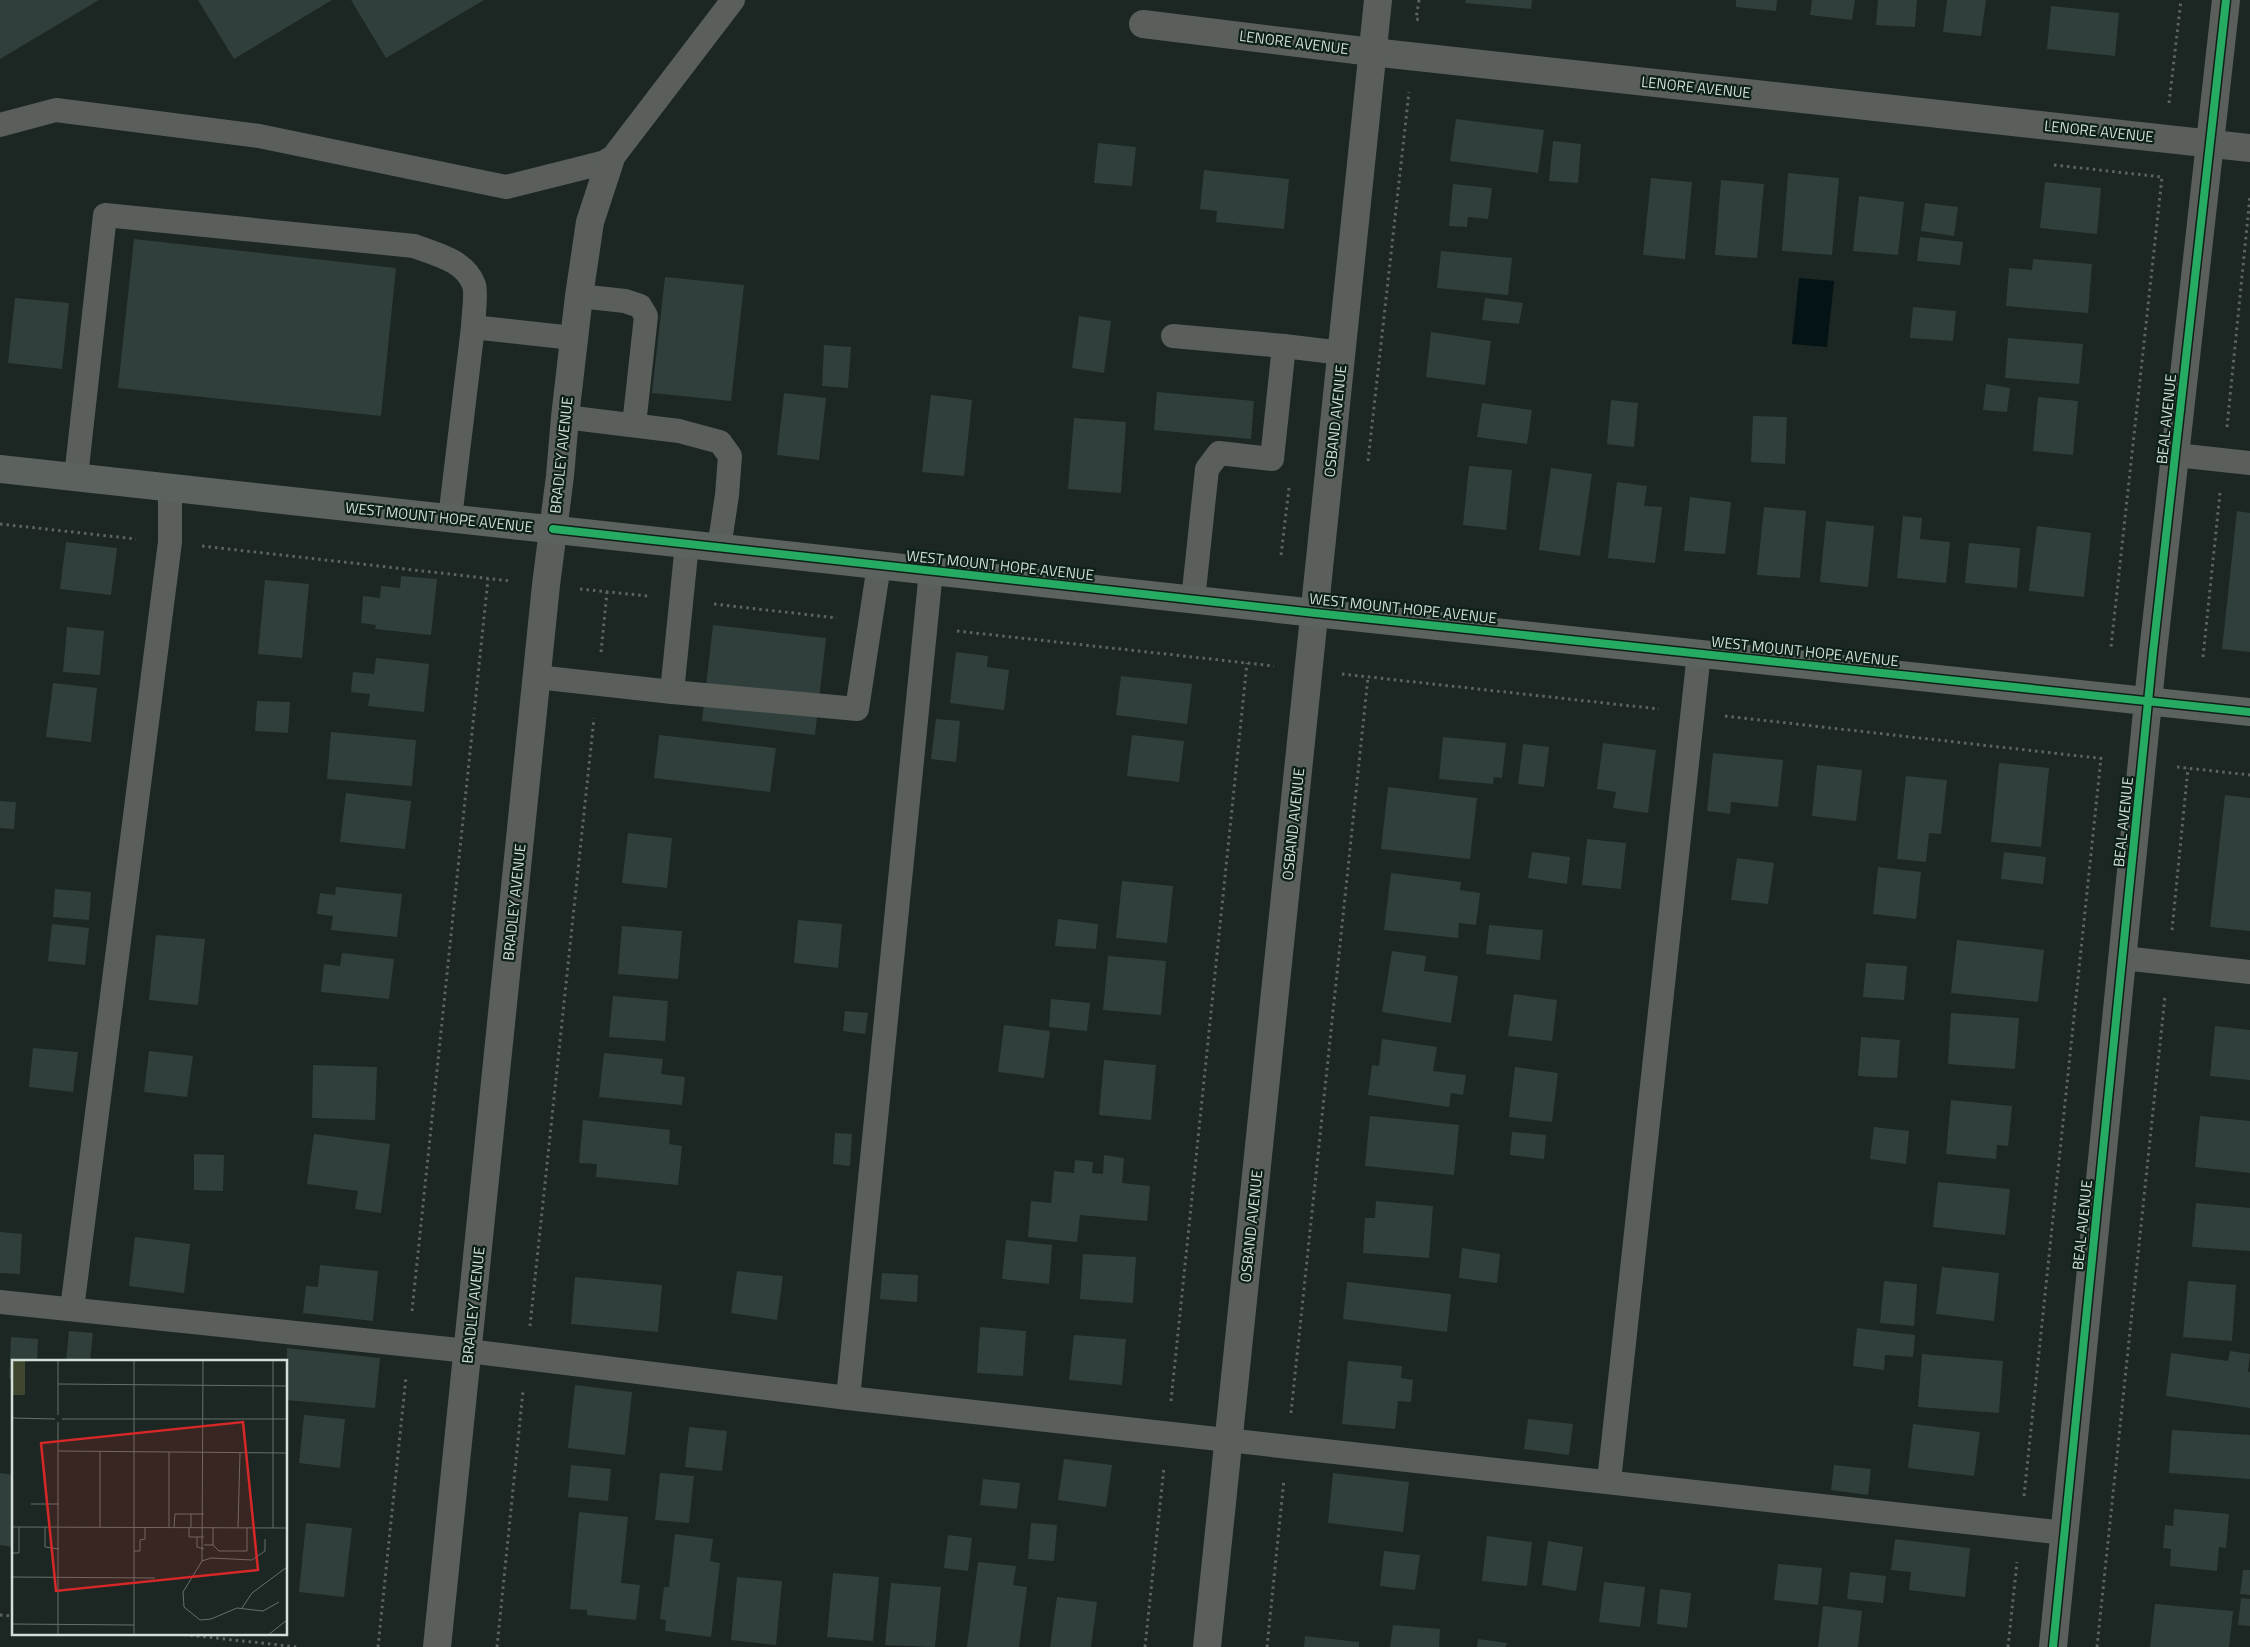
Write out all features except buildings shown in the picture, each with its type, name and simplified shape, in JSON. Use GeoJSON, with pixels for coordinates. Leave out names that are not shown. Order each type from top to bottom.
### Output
{"type":"FeatureCollection","features":[{"type":"Feature","properties":{"kind":"street","name":"OSBAND AVENUE"},"geometry":{"type":"LineString","coordinates":[[1207,1647],[1378,0]]}},
{"type":"Feature","properties":{"kind":"street","name":"BEAL AVENUE"},"geometry":{"type":"LineString","coordinates":[[2053,1647],[2149,701],[2226,0]]}},
{"type":"Feature","properties":{"kind":"street","name":"LENORE AVENUE"},"geometry":{"type":"LineString","coordinates":[[1143,24],[1372,52],[2250,148]]}},
{"type":"Feature","properties":{"kind":"street","name":"BRADLEY AVENUE"},"geometry":{"type":"LineString","coordinates":[[437,1647],[546,585],[560,476],[574,338],[590,222],[610,161]]}},
{"type":"Feature","properties":{"kind":"street","name":"WEST MOUNT HOPE AVENUE"},"geometry":{"type":"LineString","coordinates":[[0,469],[1193,600],[2250,712]]}},
{"type":"Feature","properties":{"kind":"lane"},"geometry":{"type":"LineString","coordinates":[[0,125],[56,110],[259,136],[506,187],[610,161],[733,0]]}},
{"type":"Feature","properties":{"kind":"lane"},"geometry":{"type":"LineString","coordinates":[[76,477],[105,215],[414,246],[444,256],[463,268],[474,285],[473,327],[450,518]]}},
{"type":"Feature","properties":{"kind":"lane"},"geometry":{"type":"LineString","coordinates":[[579,296],[625,301],[640,306],[646,316],[634,425]]}},
{"type":"Feature","properties":{"kind":"lane"},"geometry":{"type":"LineString","coordinates":[[473,327],[574,338]]}},
{"type":"Feature","properties":{"kind":"lane"},"geometry":{"type":"LineString","coordinates":[[1172,336],[1342,353]]}},
{"type":"Feature","properties":{"kind":"lane"},"geometry":{"type":"LineString","coordinates":[[1193,600],[1207,468],[1219,453],[1272,459],[1284,346]]}},
{"type":"Feature","properties":{"kind":"lane"},"geometry":{"type":"LineString","coordinates":[[565,417],[679,431],[720,442],[730,456],[728,495],[719,548]]}},
{"type":"Feature","properties":{"kind":"lane"},"geometry":{"type":"LineString","coordinates":[[2176,455],[2250,463]]}},
{"type":"Feature","properties":{"kind":"lane"},"geometry":{"type":"LineString","coordinates":[[72,1310],[170,542],[170,487]]}},
{"type":"Feature","properties":{"kind":"lane"},"geometry":{"type":"LineString","coordinates":[[672,692],[687,544]]}},
{"type":"Feature","properties":{"kind":"lane"},"geometry":{"type":"LineString","coordinates":[[537,677],[672,692],[858,708],[879,565]]}},
{"type":"Feature","properties":{"kind":"lane"},"geometry":{"type":"LineString","coordinates":[[848,1398],[931,571]]}},
{"type":"Feature","properties":{"kind":"lane"},"geometry":{"type":"LineString","coordinates":[[1609,1481],[1699,654]]}},
{"type":"Feature","properties":{"kind":"lane"},"geometry":{"type":"LineString","coordinates":[[2123,958],[2250,972]]}},
{"type":"Feature","properties":{"kind":"lane"},"geometry":{"type":"LineString","coordinates":[[0,1302],[468,1351],[848,1398],[1229,1438],[2065,1532]]}},
{"type":"Feature","properties":{"kind":"path"},"geometry":{"type":"LineString","coordinates":[[2170,103],[2181,0]]}},
{"type":"Feature","properties":{"kind":"path"},"geometry":{"type":"LineString","coordinates":[[1368,464],[1409,92],[1419,93]]}},
{"type":"Feature","properties":{"kind":"path"},"geometry":{"type":"LineString","coordinates":[[2053,165],[2162,177],[2111,647]]}},
{"type":"Feature","properties":{"kind":"path"},"geometry":{"type":"LineString","coordinates":[[0,524],[871,622]]}},
{"type":"Feature","properties":{"kind":"path"},"geometry":{"type":"LineString","coordinates":[[378,1647],[488,579]]}},
{"type":"Feature","properties":{"kind":"path"},"geometry":{"type":"LineString","coordinates":[[497,1647],[607,592]]}},
{"type":"Feature","properties":{"kind":"path"},"geometry":{"type":"LineString","coordinates":[[925,627],[2250,775]]}},
{"type":"Feature","properties":{"kind":"path"},"geometry":{"type":"LineString","coordinates":[[1145,1647],[1248,663]]}},
{"type":"Feature","properties":{"kind":"path"},"geometry":{"type":"LineString","coordinates":[[1267,1647],[1368,676]]}},
{"type":"Feature","properties":{"kind":"path"},"geometry":{"type":"LineString","coordinates":[[2008,1647],[2101,758]]}},
{"type":"Feature","properties":{"kind":"path"},"geometry":{"type":"LineString","coordinates":[[2097,1647],[2188,768]]}},
{"type":"Feature","properties":{"kind":"path"},"geometry":{"type":"LineString","coordinates":[[180,1634],[297,1647]]}},
{"type":"Feature","properties":{"kind":"shaded area"},"geometry":{"type":"Polygon","coordinates":[[[1799,278],[1834,281],[1827,347],[1792,344],[1799,278]]]}},
{"type":"Feature","properties":{"kind":"cycle path"},"geometry":{"type":"LineString","coordinates":[[2053,1647],[2153,652],[2226,0]]}},
{"type":"Feature","properties":{"kind":"cycle path"},"geometry":{"type":"LineString","coordinates":[[553,529],[1315,613],[2250,712]]}}]}
